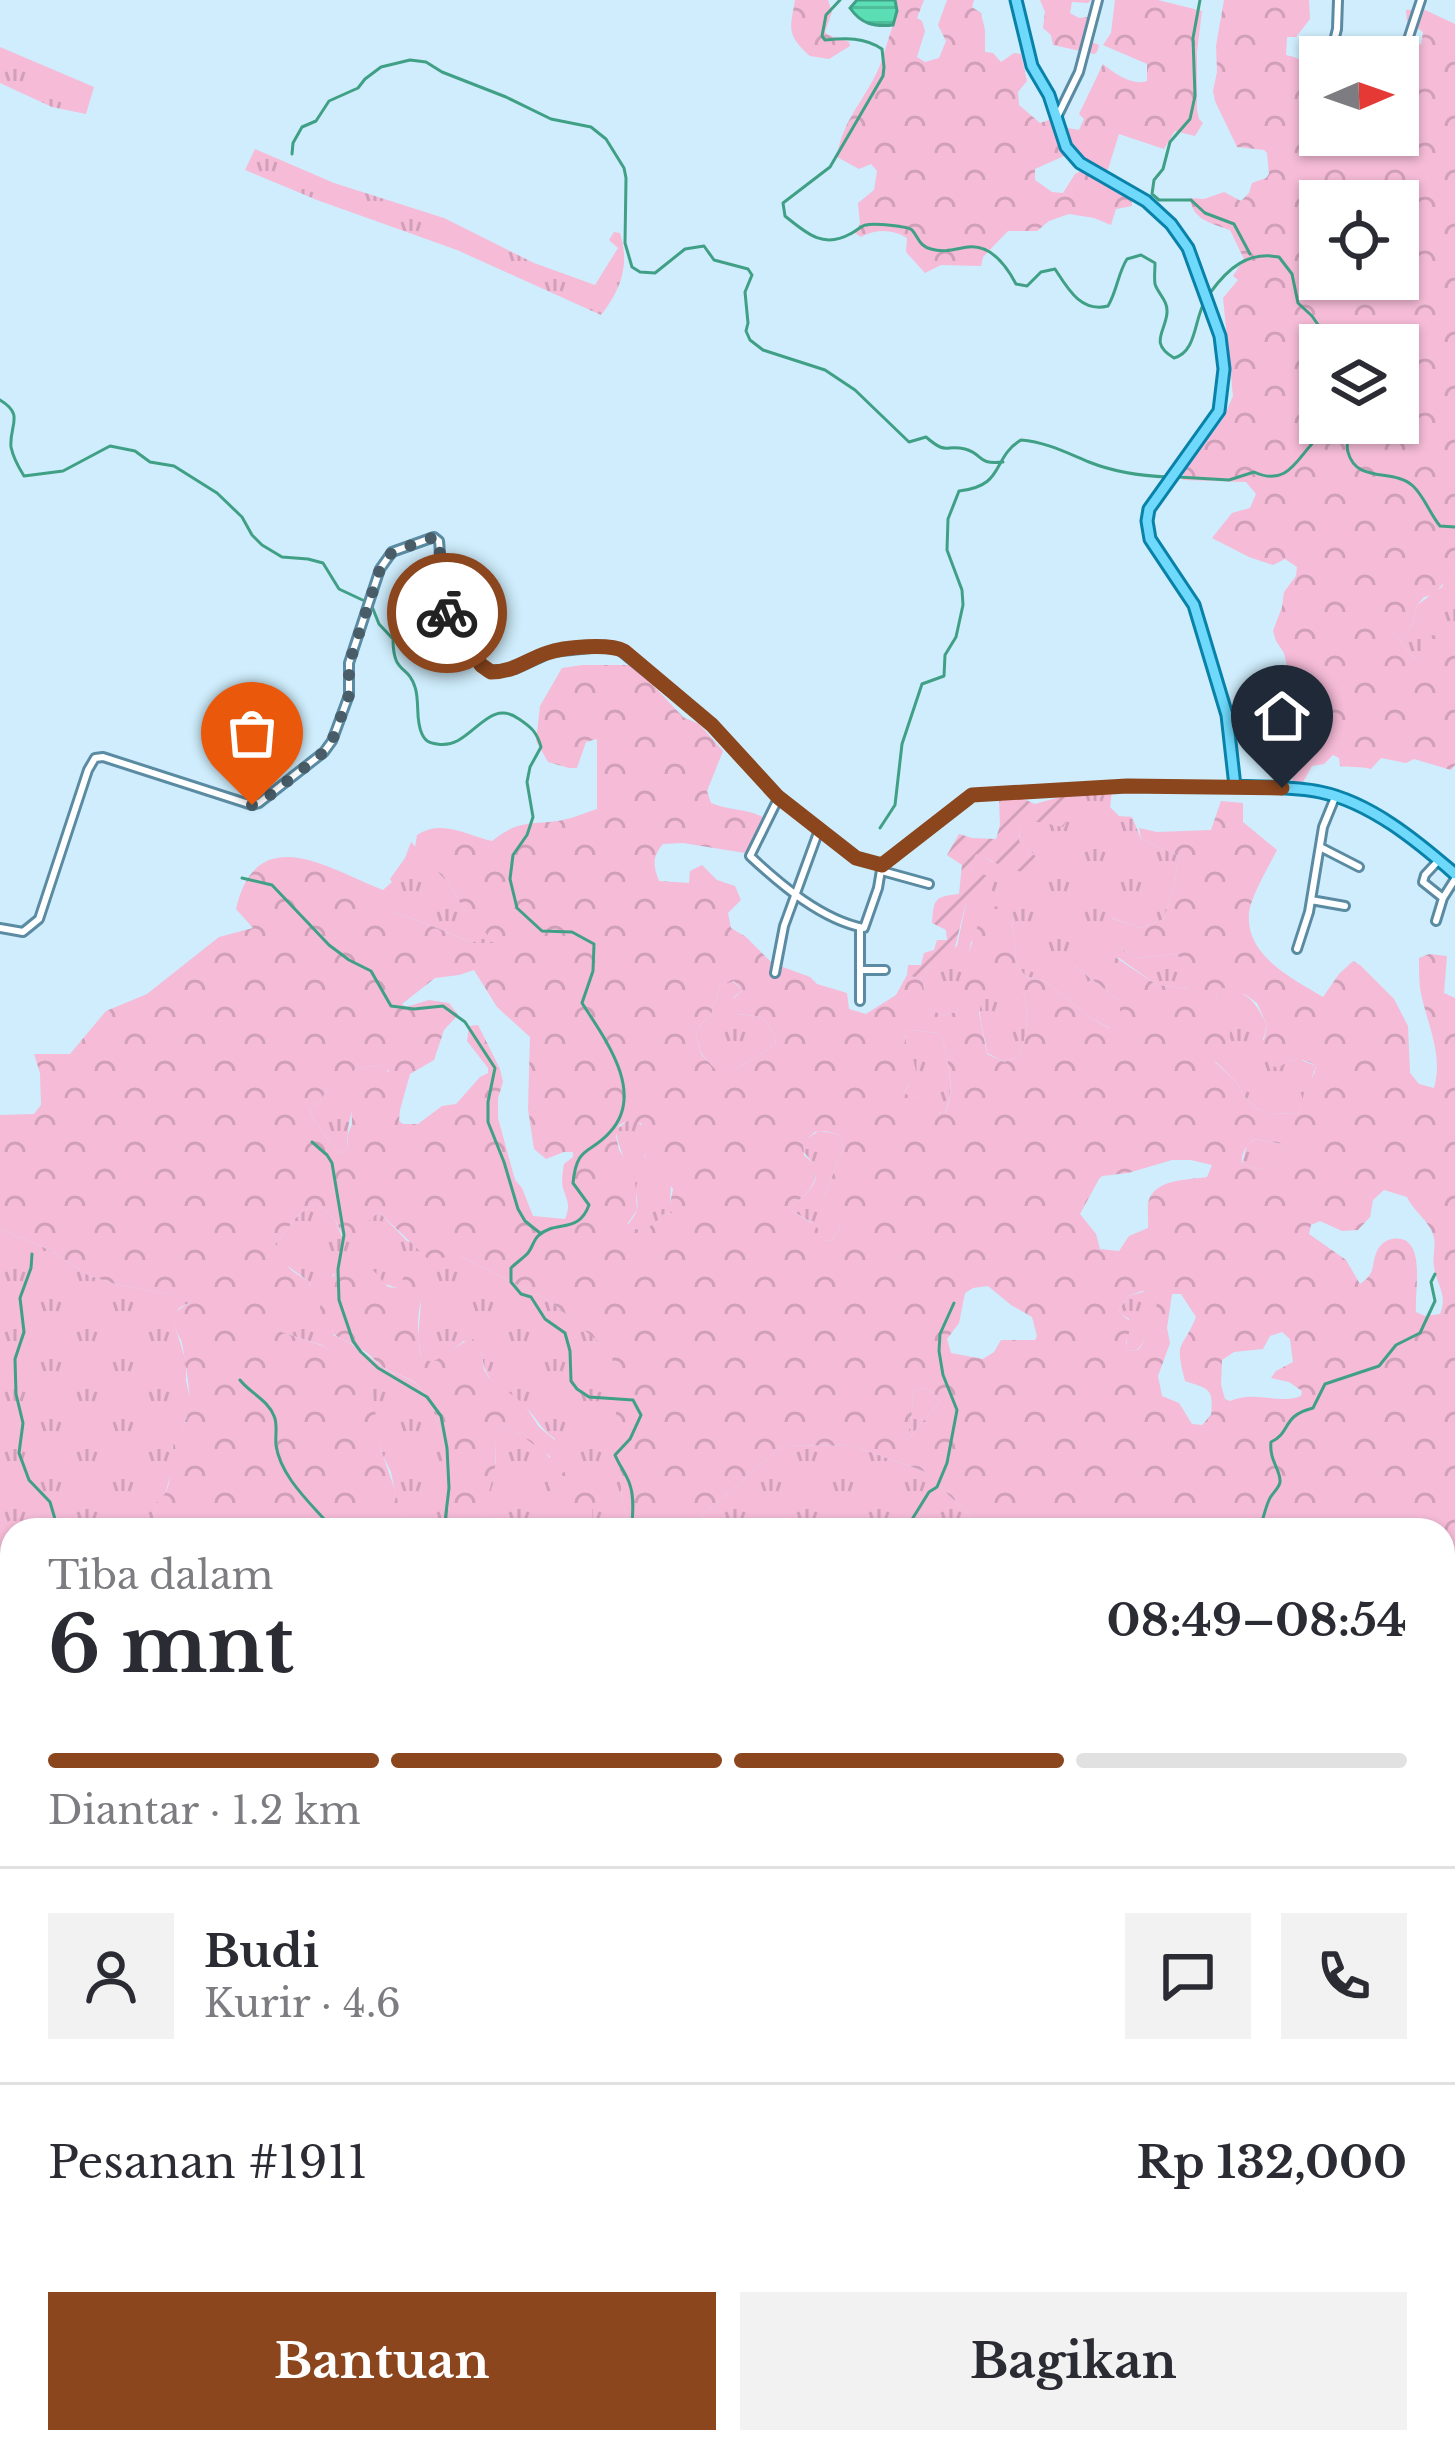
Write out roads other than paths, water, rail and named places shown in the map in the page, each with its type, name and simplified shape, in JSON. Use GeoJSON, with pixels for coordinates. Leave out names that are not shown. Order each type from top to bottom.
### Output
{"type":"FeatureCollection","features":[{"type":"Feature","properties":{"kind":"main road"},"geometry":{"type":"LineString","coordinates":[[1016,0],[1032,66],[1046,88],[1062,138],[1075,158],[1146,201],[1171,224],[1188,248],[1220,336],[1225,369],[1219,411],[1149,509],[1148,531],[1194,605],[1227,715],[1235,786],[1306,789],[1336,796],[1374,814],[1455,877]]}},
{"type":"Feature","properties":{"kind":"street"},"geometry":{"type":"LineString","coordinates":[[1055,119],[1079,72],[1098,0]]}},
{"type":"Feature","properties":{"kind":"street"},"geometry":{"type":"LineString","coordinates":[[1335,36],[1337,0]]}},
{"type":"Feature","properties":{"kind":"street"},"geometry":{"type":"LineString","coordinates":[[1409,36],[1421,0]]}},
{"type":"Feature","properties":{"kind":"street"},"geometry":{"type":"LineString","coordinates":[[0,928],[23,932],[39,919],[95,758],[252,805],[324,752],[349,695],[349,664],[380,569],[392,552],[436,537],[445,609],[487,671],[515,669],[552,652],[614,646],[712,725],[778,797],[856,858],[929,884]]}},
{"type":"Feature","properties":{"kind":"street"},"geometry":{"type":"LineString","coordinates":[[778,797],[750,856],[796,895],[860,928],[866,926],[882,868],[972,795],[1127,786],[1235,786]]}},
{"type":"Feature","properties":{"kind":"street"},"geometry":{"type":"LineString","coordinates":[[1297,949],[1323,827],[1336,796]]}},
{"type":"Feature","properties":{"kind":"street"},"geometry":{"type":"LineString","coordinates":[[775,973],[779,946],[819,830]]}},
{"type":"Feature","properties":{"kind":"street"},"geometry":{"type":"LineString","coordinates":[[1320,848],[1359,867]]}},
{"type":"Feature","properties":{"kind":"street"},"geometry":{"type":"LineString","coordinates":[[1439,860],[1422,880],[1443,898]]}},
{"type":"Feature","properties":{"kind":"street"},"geometry":{"type":"LineString","coordinates":[[1436,921],[1455,877]]}},
{"type":"Feature","properties":{"kind":"street"},"geometry":{"type":"LineString","coordinates":[[1311,900],[1345,906]]}},
{"type":"Feature","properties":{"kind":"street"},"geometry":{"type":"LineString","coordinates":[[860,928],[860,1001]]}},
{"type":"Feature","properties":{"kind":"street"},"geometry":{"type":"LineString","coordinates":[[860,970],[885,970]]}},
{"type":"Feature","properties":{"kind":"waterway"},"geometry":{"type":"LineString","coordinates":[[840,0],[826,15],[822,36],[825,40],[862,40],[882,49],[883,76],[830,167],[783,203],[785,216],[823,239],[840,238],[864,225],[883,225],[912,230],[931,249],[984,249],[1002,263],[1016,284],[1027,286],[1041,272],[1055,269],[1076,298],[1099,307],[1108,306],[1127,259],[1141,255],[1155,263],[1155,284],[1167,308],[1160,342],[1174,358],[1191,342],[1205,301]]}},
{"type":"Feature","properties":{"kind":"waterway"},"geometry":{"type":"LineString","coordinates":[[1200,0],[1193,38],[1195,96],[1190,119],[1170,142],[1152,194],[1159,200],[1191,200],[1205,213],[1234,224],[1250,254]]}},
{"type":"Feature","properties":{"kind":"waterway"},"geometry":{"type":"LineString","coordinates":[[292,154],[302,127],[316,121],[329,101],[358,88],[381,67],[410,60],[426,62],[551,119],[591,127],[606,139],[624,168],[625,243],[632,267],[655,273],[685,249],[704,246],[714,260],[748,269],[752,275],[745,292],[746,331],[763,350],[825,370],[855,390],[909,442],[926,437],[942,448],[965,449],[984,461],[1003,462]]}},
{"type":"Feature","properties":{"kind":"waterway"},"geometry":{"type":"LineString","coordinates":[[1210,293],[1240,263],[1279,257],[1292,274],[1298,303],[1318,324]]}},
{"type":"Feature","properties":{"kind":"waterway"},"geometry":{"type":"LineString","coordinates":[[0,400],[14,416],[11,447],[24,476],[63,471],[110,446],[135,451],[150,462],[174,466],[217,493],[262,545],[282,557],[323,563],[339,589],[371,604],[379,624],[393,639],[395,658],[415,687],[420,729],[428,741],[449,744],[488,718],[507,713],[538,737],[541,747],[527,782],[533,817],[513,855],[510,879],[517,908],[542,931],[572,932],[594,944],[593,971],[582,1003],[618,1066],[624,1100],[610,1132],[578,1162],[573,1183],[589,1205],[584,1214],[573,1224],[538,1236],[511,1268],[511,1282],[565,1333],[571,1381],[577,1389],[589,1397],[633,1400],[641,1415],[630,1439],[615,1455],[632,1490],[632,1518]]}},
{"type":"Feature","properties":{"kind":"waterway"},"geometry":{"type":"LineString","coordinates":[[880,828],[895,805],[902,744],[922,684],[944,676],[945,655],[956,637],[962,590],[947,550],[948,519],[959,491],[984,483],[1021,440],[1108,468],[1168,477]]}},
{"type":"Feature","properties":{"kind":"waterway"},"geometry":{"type":"LineString","coordinates":[[1178,477],[1229,480],[1254,472],[1279,475],[1313,444]]}},
{"type":"Feature","properties":{"kind":"waterway"},"geometry":{"type":"LineString","coordinates":[[1347,444],[1352,462],[1359,468],[1405,481],[1417,490],[1440,526],[1455,527]]}},
{"type":"Feature","properties":{"kind":"waterway"},"geometry":{"type":"LineString","coordinates":[[242,878],[272,885],[329,945],[371,971],[391,1006],[443,1006],[465,1022],[495,1068],[488,1122],[518,1209],[540,1233]]}},
{"type":"Feature","properties":{"kind":"waterway"},"geometry":{"type":"LineString","coordinates":[[312,1142],[332,1163],[344,1235],[339,1300],[353,1341],[378,1368],[427,1397],[441,1416],[449,1488],[445,1518]]}},
{"type":"Feature","properties":{"kind":"waterway"},"geometry":{"type":"LineString","coordinates":[[32,1254],[20,1298],[24,1332],[15,1359],[23,1423],[19,1453],[29,1480],[50,1502],[55,1518]]}},
{"type":"Feature","properties":{"kind":"waterway"},"geometry":{"type":"LineString","coordinates":[[1263,1518],[1280,1482],[1271,1442],[1296,1415],[1313,1408],[1325,1384],[1379,1366],[1396,1345],[1420,1333],[1435,1301],[1431,1282],[1435,1274]]}},
{"type":"Feature","properties":{"kind":"waterway"},"geometry":{"type":"LineString","coordinates":[[913,1518],[937,1487],[947,1463],[957,1410],[939,1351],[940,1334],[954,1303]]}},
{"type":"Feature","properties":{"kind":"waterway"},"geometry":{"type":"LineString","coordinates":[[240,1380],[271,1410],[283,1466],[323,1518]]}}]}
